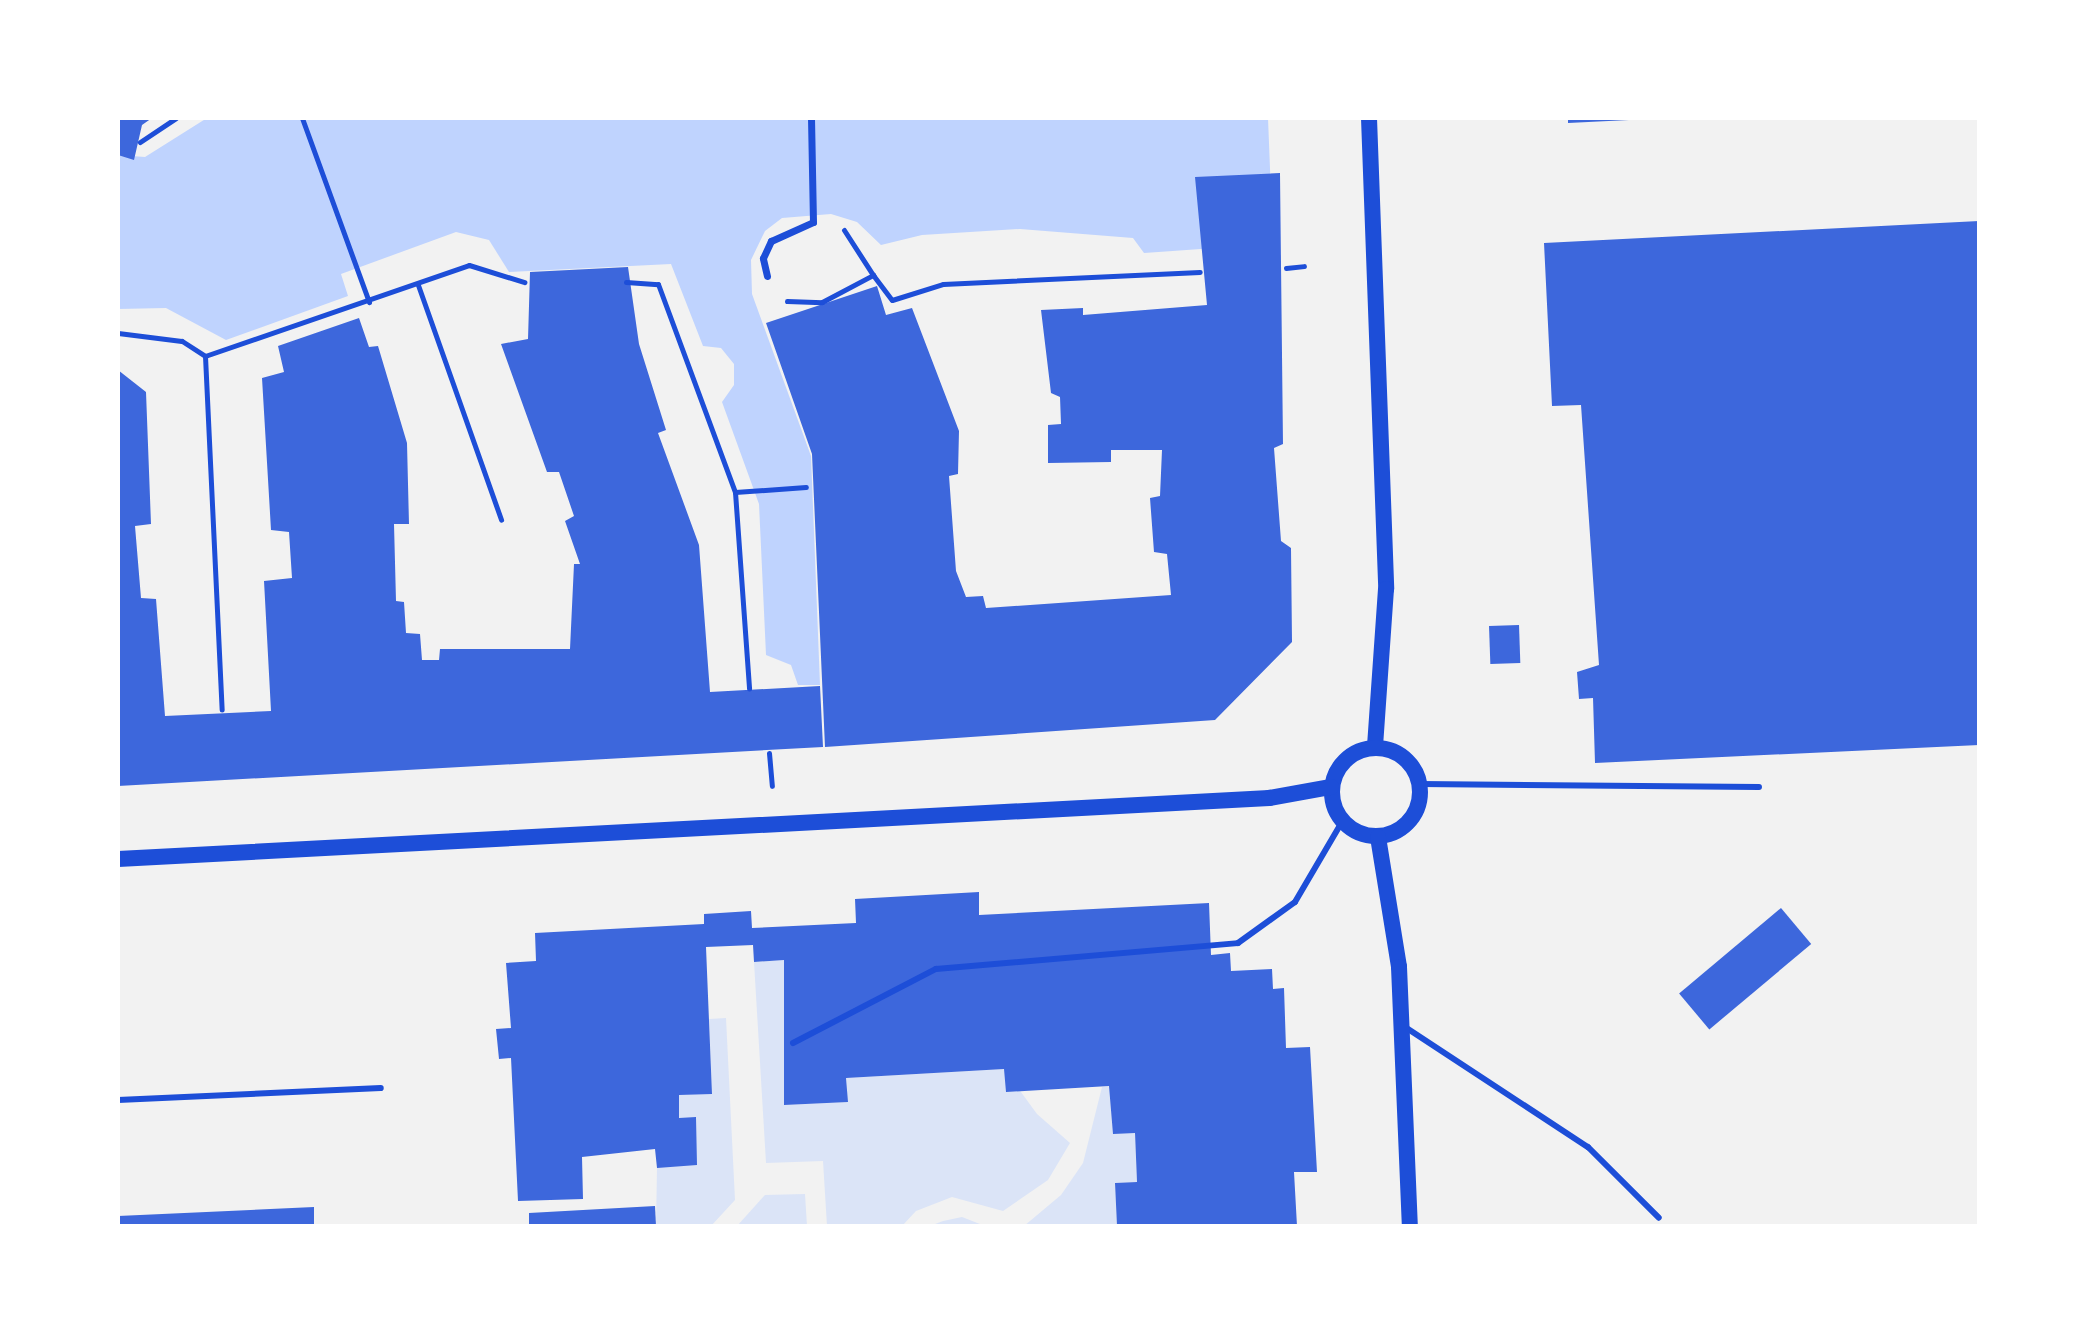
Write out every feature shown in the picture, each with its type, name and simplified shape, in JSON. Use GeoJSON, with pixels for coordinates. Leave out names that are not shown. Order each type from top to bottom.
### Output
{"type":"FeatureCollection","features":[{"type":"Feature","properties":{"kind":"main road"},"geometry":{"type":"LineString","coordinates":[[1369,118],[1386,589],[1375,747]]}},
{"type":"Feature","properties":{"kind":"main road"},"geometry":{"type":"LineString","coordinates":[[1375,747],[1399,754],[1420,784],[1405,826],[1378,837],[1342,822],[1331,787],[1350,755],[1375,747]]}},
{"type":"Feature","properties":{"kind":"main road"},"geometry":{"type":"LineString","coordinates":[[118,859],[1269,798],[1331,787]]}},
{"type":"Feature","properties":{"kind":"main road"},"geometry":{"type":"LineString","coordinates":[[1378,837],[1402,1026],[1410,1226]]}},
{"type":"Feature","properties":{"kind":"street"},"geometry":{"type":"LineString","coordinates":[[767,276],[763,258],[771,241],[813,222],[811,118]]}},
{"type":"Feature","properties":{"kind":"lane"},"geometry":{"type":"LineString","coordinates":[[1420,784],[1759,787]]}},
{"type":"Feature","properties":{"kind":"lane"},"geometry":{"type":"LineString","coordinates":[[793,1043],[936,969],[1238,943],[1295,902],[1342,822]]}},
{"type":"Feature","properties":{"kind":"lane"},"geometry":{"type":"LineString","coordinates":[[1402,1026],[1588,1147],[1659,1218]]}},
{"type":"Feature","properties":{"kind":"lane"},"geometry":{"type":"LineString","coordinates":[[118,1100],[381,1088]]}},
{"type":"Feature","properties":{"kind":"path"},"geometry":{"type":"LineString","coordinates":[[140,142],[176,118]]}},
{"type":"Feature","properties":{"kind":"path"},"geometry":{"type":"LineString","coordinates":[[302,118],[369,302]]}},
{"type":"Feature","properties":{"kind":"path"},"geometry":{"type":"LineString","coordinates":[[813,222],[829,223],[854,239],[873,275],[892,300],[943,284],[1200,272]]}},
{"type":"Feature","properties":{"kind":"path"},"geometry":{"type":"LineString","coordinates":[[205,356],[469,265],[524,282]]}},
{"type":"Feature","properties":{"kind":"path"},"geometry":{"type":"LineString","coordinates":[[1286,268],[1304,266]]}},
{"type":"Feature","properties":{"kind":"path"},"geometry":{"type":"LineString","coordinates":[[767,276],[777,297],[797,305],[852,291],[873,275]]}},
{"type":"Feature","properties":{"kind":"path"},"geometry":{"type":"LineString","coordinates":[[626,282],[658,284],[735,492],[749,689]]}},
{"type":"Feature","properties":{"kind":"path"},"geometry":{"type":"LineString","coordinates":[[418,285],[501,520]]}},
{"type":"Feature","properties":{"kind":"path"},"geometry":{"type":"LineString","coordinates":[[118,333],[182,341],[205,356]]}},
{"type":"Feature","properties":{"kind":"path"},"geometry":{"type":"LineString","coordinates":[[205,356],[222,710]]}},
{"type":"Feature","properties":{"kind":"path"},"geometry":{"type":"LineString","coordinates":[[735,492],[806,487]]}},
{"type":"Feature","properties":{"kind":"path"},"geometry":{"type":"LineString","coordinates":[[769,753],[772,791]]}},
{"type":"Feature","properties":{"kind":"shaded area"},"geometry":{"type":"Polygon","coordinates":[[[784,960],[785,1105],[847,1102],[846,1078],[1004,1069],[1037,1114],[1070,1143],[1048,1180],[1003,1211],[952,1197],[916,1211],[902,1226],[827,1226],[823,1161],[766,1163],[754,962],[784,960]]]}},
{"type":"Feature","properties":{"kind":"shaded area"},"geometry":{"type":"Polygon","coordinates":[[[726,1018],[735,1200],[711,1226],[656,1226],[657,1168],[679,1118],[679,1095],[712,1093],[709,1019],[726,1018]]]}},
{"type":"Feature","properties":{"kind":"shaded area"},"geometry":{"type":"Polygon","coordinates":[[[1109,1086],[1135,1133],[1137,1182],[1115,1183],[1117,1226],[1024,1226],[1061,1195],[1083,1163],[1102,1087],[1109,1086]]]}},
{"type":"Feature","properties":{"kind":"shaded area"},"geometry":{"type":"Polygon","coordinates":[[[805,1194],[807,1226],[737,1226],[765,1195],[805,1194]]]}},
{"type":"Feature","properties":{"kind":"shaded area"},"geometry":{"type":"Polygon","coordinates":[[[962,1217],[985,1226],[930,1226],[943,1221],[962,1217]]]}},
{"type":"Feature","properties":{"kind":"water"},"geometry":{"type":"Polygon","coordinates":[[[207,118],[1268,118],[1273,244],[1144,253],[1133,238],[1020,229],[922,235],[881,245],[857,222],[831,214],[782,218],[765,231],[751,260],[752,294],[811,456],[820,685],[798,685],[791,665],[766,655],[759,504],[722,402],[734,385],[734,364],[721,348],[703,346],[671,264],[509,272],[489,240],[456,232],[341,274],[348,296],[226,340],[166,308],[118,309],[118,155],[145,157],[207,118]]]}},
{"type":"Feature","properties":{"kind":"building"},"geometry":{"type":"Polygon","coordinates":[[[118,118],[152,118],[142,125],[134,160],[118,155],[118,118]]]}},
{"type":"Feature","properties":{"kind":"building"},"geometry":{"type":"Polygon","coordinates":[[[1568,118],[1629,118],[1629,120],[1568,123],[1568,118]]]}},
{"type":"Feature","properties":{"kind":"building"},"geometry":{"type":"Polygon","coordinates":[[[1280,173],[1283,444],[1274,448],[1281,541],[1291,548],[1292,642],[1215,720],[825,747],[812,454],[766,323],[877,286],[886,315],[912,308],[959,431],[958,474],[949,476],[956,571],[966,597],[983,596],[986,608],[1171,595],[1167,554],[1154,552],[1150,498],[1160,496],[1162,450],[1111,450],[1111,462],[1048,463],[1048,425],[1061,424],[1060,397],[1051,393],[1041,310],[1083,308],[1083,315],[1207,305],[1195,177],[1280,173]]]}},
{"type":"Feature","properties":{"kind":"building"},"geometry":{"type":"Polygon","coordinates":[[[1979,221],[1979,745],[1595,763],[1593,698],[1579,699],[1577,672],[1599,665],[1581,405],[1552,406],[1544,243],[1979,221]]]}},
{"type":"Feature","properties":{"kind":"building"},"geometry":{"type":"Polygon","coordinates":[[[628,267],[639,344],[666,430],[658,433],[699,545],[710,692],[820,686],[823,747],[118,786],[118,370],[146,392],[151,524],[135,526],[141,598],[156,599],[165,716],[271,711],[264,581],[292,578],[289,532],[271,530],[262,378],[284,372],[278,346],[359,318],[369,347],[378,346],[407,443],[409,524],[394,524],[396,601],[404,602],[406,633],[420,634],[422,660],[439,660],[440,649],[570,649],[574,564],[580,564],[565,521],[574,516],[559,472],[547,472],[501,344],[528,339],[530,272],[628,267]]]}},
{"type":"Feature","properties":{"kind":"building"},"geometry":{"type":"Polygon","coordinates":[[[1519,625],[1520,663],[1490,664],[1489,626],[1519,625]]]}},
{"type":"Feature","properties":{"kind":"building"},"geometry":{"type":"Polygon","coordinates":[[[979,892],[979,915],[1209,903],[1211,955],[1230,953],[1231,971],[1272,969],[1273,989],[1284,988],[1286,1048],[1310,1047],[1317,1172],[1294,1172],[1297,1226],[1117,1226],[1115,1183],[1137,1182],[1135,1133],[1113,1134],[1109,1086],[1006,1092],[1004,1069],[846,1078],[848,1102],[784,1105],[784,960],[754,962],[753,945],[706,947],[712,1094],[679,1095],[679,1118],[696,1117],[697,1165],[657,1168],[655,1149],[582,1157],[583,1199],[518,1201],[511,1058],[499,1059],[496,1029],[511,1028],[506,963],[536,961],[535,933],[704,924],[704,914],[751,911],[752,928],[856,923],[855,899],[979,892]]]}},
{"type":"Feature","properties":{"kind":"building"},"geometry":{"type":"Polygon","coordinates":[[[1781,908],[1811,944],[1709,1029],[1679,993],[1781,908]]]}},
{"type":"Feature","properties":{"kind":"building"},"geometry":{"type":"Polygon","coordinates":[[[655,1206],[656,1226],[529,1226],[529,1213],[655,1206]]]}},
{"type":"Feature","properties":{"kind":"building"},"geometry":{"type":"Polygon","coordinates":[[[314,1207],[314,1226],[118,1226],[118,1216],[314,1207]]]}}]}
